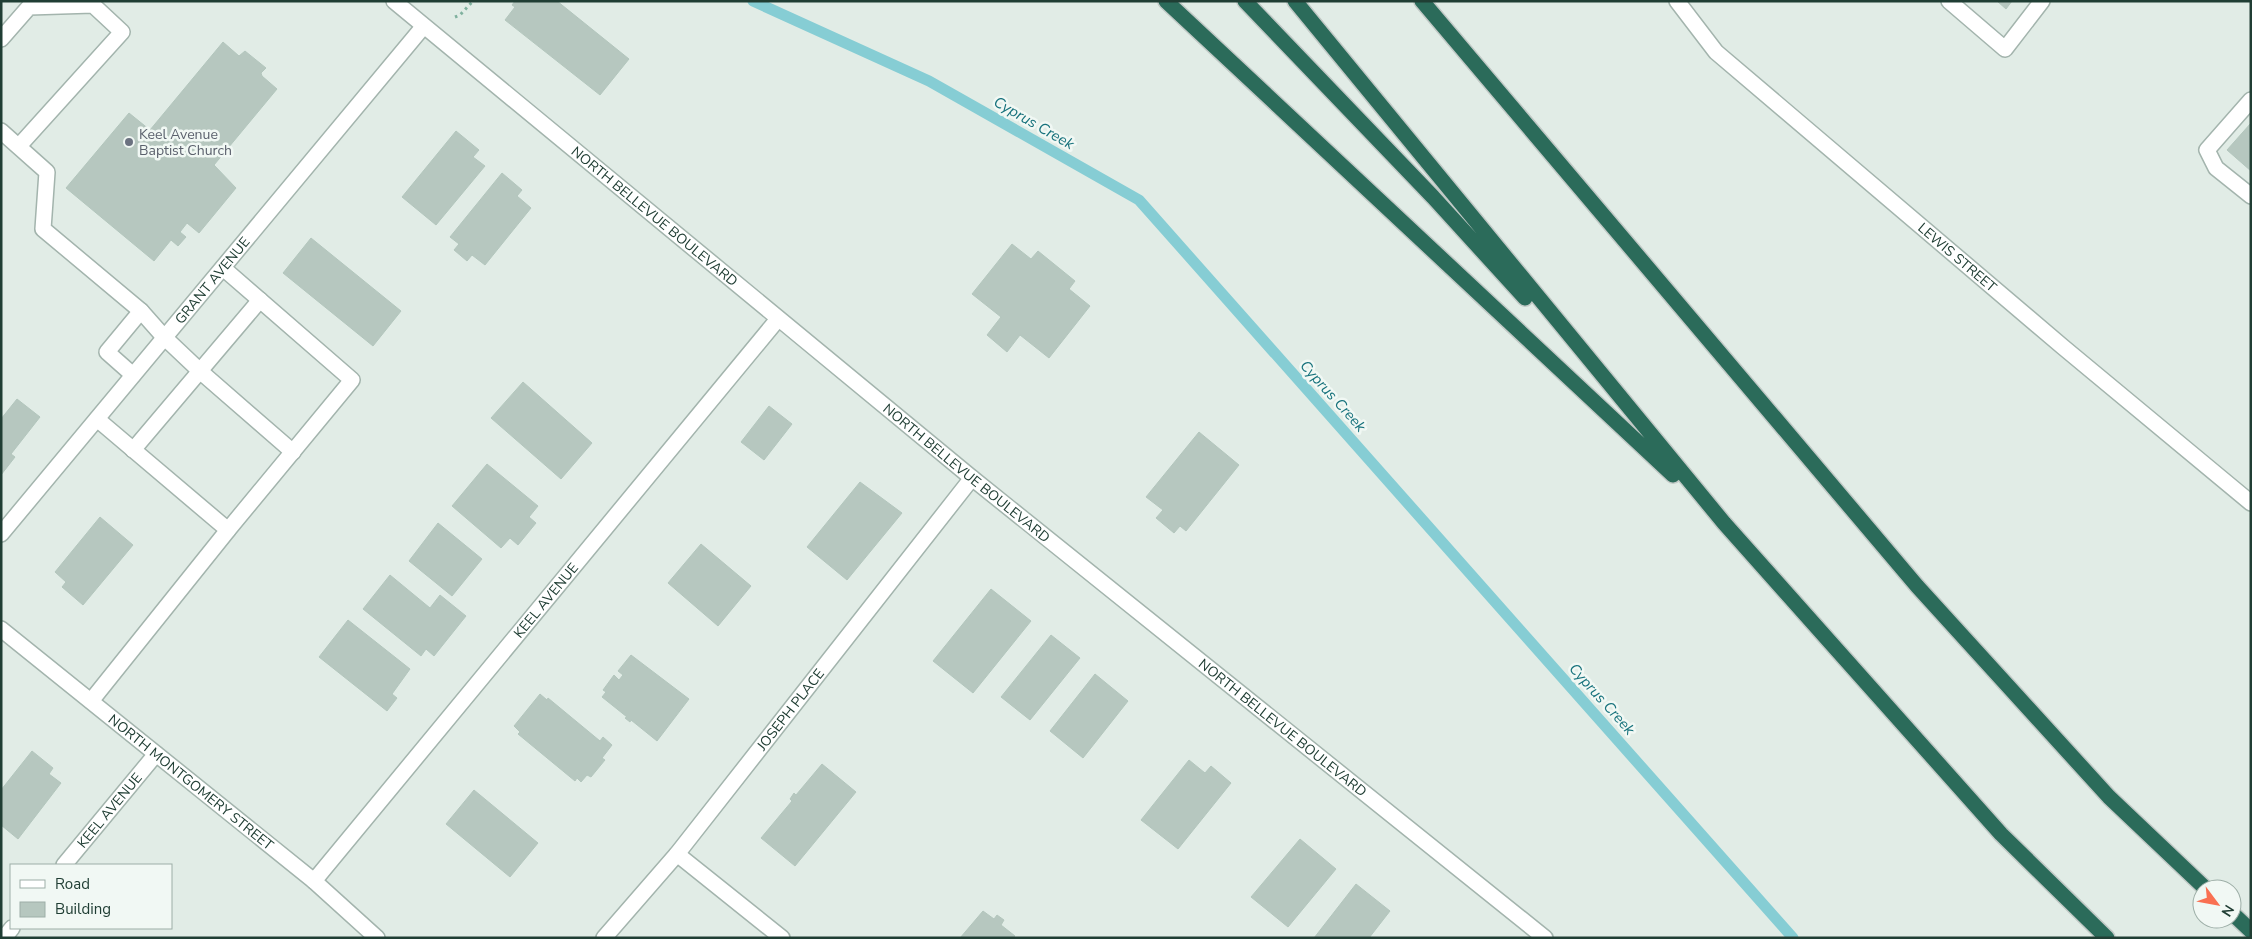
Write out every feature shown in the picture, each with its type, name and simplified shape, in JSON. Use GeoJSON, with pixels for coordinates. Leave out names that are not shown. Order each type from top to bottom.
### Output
{"type":"FeatureCollection","features":[{"type":"Feature","properties":{"kind":"highway"},"geometry":{"type":"LineString","coordinates":[[1166,1],[1724,523]]}},
{"type":"Feature","properties":{"kind":"highway"},"geometry":{"type":"LineString","coordinates":[[1245,1],[1433,197],[1644,428]]}},
{"type":"Feature","properties":{"kind":"highway"},"geometry":{"type":"LineString","coordinates":[[1295,1],[1724,523],[2001,834],[2107,938]]}},
{"type":"Feature","properties":{"kind":"highway"},"geometry":{"type":"LineString","coordinates":[[1422,1],[1917,586],[2109,798],[2195,879]]}},
{"type":"Feature","properties":{"kind":"street","name":"NORTH BELLEVUE BOULEVARD"},"geometry":{"type":"LineString","coordinates":[[394,1],[423,27],[972,478],[1545,938]]}},
{"type":"Feature","properties":{"kind":"street","name":"LEWIS STREET"},"geometry":{"type":"LineString","coordinates":[[1677,1],[1716,52],[2063,347],[2251,502]]}},
{"type":"Feature","properties":{"kind":"street"},"geometry":{"type":"LineString","coordinates":[[1949,1],[2005,50],[2042,1]]}},
{"type":"Feature","properties":{"kind":"street"},"geometry":{"type":"LineString","coordinates":[[1,39],[29,7],[93,5],[122,32],[19,146]]}},
{"type":"Feature","properties":{"kind":"street","name":"GRANT AVENUE"},"geometry":{"type":"LineString","coordinates":[[1,534],[423,27]]}},
{"type":"Feature","properties":{"kind":"street"},"geometry":{"type":"LineString","coordinates":[[2251,100],[2207,150],[2216,168],[2251,196]]}},
{"type":"Feature","properties":{"kind":"street"},"geometry":{"type":"LineString","coordinates":[[1,131],[48,172],[43,229],[141,311],[201,372],[293,452]]}},
{"type":"Feature","properties":{"kind":"street"},"geometry":{"type":"LineString","coordinates":[[90,701],[352,380],[222,268]]}},
{"type":"Feature","properties":{"kind":"street"},"geometry":{"type":"LineString","coordinates":[[134,450],[260,300]]}},
{"type":"Feature","properties":{"kind":"street"},"geometry":{"type":"LineString","coordinates":[[133,375],[107,352],[141,311]]}},
{"type":"Feature","properties":{"kind":"street","name":"KEEL AVENUE"},"geometry":{"type":"LineString","coordinates":[[314,881],[778,319]]}},
{"type":"Feature","properties":{"kind":"street"},"geometry":{"type":"LineString","coordinates":[[97,419],[228,530]]}},
{"type":"Feature","properties":{"kind":"street","name":"JOSEPH PLACE"},"geometry":{"type":"LineString","coordinates":[[604,938],[677,854],[972,478]]}},
{"type":"Feature","properties":{"kind":"street","name":"NORTH MONTGOMERY STREET"},"geometry":{"type":"LineString","coordinates":[[1,629],[314,881],[377,938]]}},
{"type":"Feature","properties":{"kind":"street","name":"KEEL AVENUE"},"geometry":{"type":"LineString","coordinates":[[65,864],[156,754]]}},
{"type":"Feature","properties":{"kind":"street"},"geometry":{"type":"LineString","coordinates":[[677,854],[782,938]]}},
{"type":"Feature","properties":{"kind":"building"},"geometry":{"type":"Polygon","coordinates":[[[515,1],[557,1],[629,59],[600,95],[505,20],[515,7],[512,5],[515,1]]]}},
{"type":"Feature","properties":{"kind":"building"},"geometry":{"type":"Polygon","coordinates":[[[1997,1],[2012,1],[2006,9],[1997,1]]]}},
{"type":"Feature","properties":{"kind":"building"},"geometry":{"type":"Polygon","coordinates":[[[223,42],[239,56],[245,51],[266,68],[261,73],[262,76],[277,89],[214,165],[236,188],[199,233],[187,223],[180,232],[186,237],[178,246],[171,240],[154,261],[66,188],[129,113],[150,130],[223,42]]]}},
{"type":"Feature","properties":{"kind":"building"},"geometry":{"type":"Polygon","coordinates":[[[2251,123],[2251,171],[2227,150],[2251,123]]]}},
{"type":"Feature","properties":{"kind":"building"},"geometry":{"type":"Polygon","coordinates":[[[456,131],[479,150],[473,157],[485,166],[436,225],[402,197],[456,131]]]}},
{"type":"Feature","properties":{"kind":"building"},"geometry":{"type":"Polygon","coordinates":[[[502,173],[522,190],[517,196],[531,208],[485,265],[472,255],[467,261],[454,250],[459,244],[450,237],[502,173]]]}},
{"type":"Feature","properties":{"kind":"building"},"geometry":{"type":"Polygon","coordinates":[[[311,238],[401,311],[373,346],[283,273],[311,238]]]}},
{"type":"Feature","properties":{"kind":"building"},"geometry":{"type":"Polygon","coordinates":[[[1012,244],[1031,259],[1038,251],[1075,281],[1069,289],[1090,306],[1049,358],[1020,335],[1007,352],[987,335],[1001,317],[972,294],[1012,244]]]}},
{"type":"Feature","properties":{"kind":"building"},"geometry":{"type":"Polygon","coordinates":[[[523,382],[592,443],[561,479],[491,418],[523,382]]]}},
{"type":"Feature","properties":{"kind":"building"},"geometry":{"type":"Polygon","coordinates":[[[17,399],[40,417],[11,454],[15,457],[1,475],[1,419],[17,399]]]}},
{"type":"Feature","properties":{"kind":"building"},"geometry":{"type":"Polygon","coordinates":[[[769,406],[792,424],[764,460],[741,442],[769,406]]]}},
{"type":"Feature","properties":{"kind":"building"},"geometry":{"type":"Polygon","coordinates":[[[1199,432],[1239,465],[1186,531],[1180,526],[1174,533],[1156,518],[1163,510],[1146,497],[1199,432]]]}},
{"type":"Feature","properties":{"kind":"building"},"geometry":{"type":"Polygon","coordinates":[[[487,464],[538,506],[529,517],[536,523],[518,545],[510,538],[501,548],[452,506],[487,464]]]}},
{"type":"Feature","properties":{"kind":"building"},"geometry":{"type":"Polygon","coordinates":[[[860,482],[902,513],[847,580],[807,547],[860,482]]]}},
{"type":"Feature","properties":{"kind":"building"},"geometry":{"type":"Polygon","coordinates":[[[100,517],[133,545],[83,605],[62,587],[66,582],[55,572],[100,517]]]}},
{"type":"Feature","properties":{"kind":"building"},"geometry":{"type":"Polygon","coordinates":[[[438,523],[482,559],[452,596],[409,561],[438,523]]]}},
{"type":"Feature","properties":{"kind":"building"},"geometry":{"type":"Polygon","coordinates":[[[701,544],[751,586],[718,626],[668,583],[701,544]]]}},
{"type":"Feature","properties":{"kind":"building"},"geometry":{"type":"Polygon","coordinates":[[[390,575],[430,608],[440,595],[466,616],[434,656],[426,649],[421,656],[363,609],[390,575]]]}},
{"type":"Feature","properties":{"kind":"building"},"geometry":{"type":"Polygon","coordinates":[[[991,589],[1031,621],[973,693],[933,661],[991,589]]]}},
{"type":"Feature","properties":{"kind":"building"},"geometry":{"type":"Polygon","coordinates":[[[348,620],[410,669],[392,694],[397,698],[387,711],[319,657],[348,620]]]}},
{"type":"Feature","properties":{"kind":"building"},"geometry":{"type":"Polygon","coordinates":[[[1051,635],[1080,658],[1030,720],[1001,697],[1051,635]]]}},
{"type":"Feature","properties":{"kind":"building"},"geometry":{"type":"Polygon","coordinates":[[[631,655],[689,699],[657,741],[631,720],[630,722],[625,718],[627,717],[602,697],[606,692],[603,690],[614,675],[619,680],[623,675],[618,671],[631,655]]]}},
{"type":"Feature","properties":{"kind":"building"},"geometry":{"type":"Polygon","coordinates":[[[1095,674],[1128,701],[1083,758],[1050,731],[1095,674]]]}},
{"type":"Feature","properties":{"kind":"building"},"geometry":{"type":"Polygon","coordinates":[[[540,694],[547,700],[548,698],[600,741],[603,737],[612,745],[602,758],[605,760],[591,777],[587,775],[581,782],[577,778],[575,781],[518,734],[520,732],[514,726],[540,694]]]}},
{"type":"Feature","properties":{"kind":"building"},"geometry":{"type":"Polygon","coordinates":[[[32,751],[53,768],[49,774],[61,783],[18,839],[1,825],[1,790],[32,751]]]}},
{"type":"Feature","properties":{"kind":"building"},"geometry":{"type":"Polygon","coordinates":[[[1189,760],[1205,773],[1211,766],[1231,783],[1178,849],[1141,820],[1189,760]]]}},
{"type":"Feature","properties":{"kind":"building"},"geometry":{"type":"Polygon","coordinates":[[[822,764],[856,792],[795,866],[761,838],[792,801],[790,799],[794,793],[796,795],[822,764]]]}},
{"type":"Feature","properties":{"kind":"building"},"geometry":{"type":"Polygon","coordinates":[[[474,790],[538,843],[510,877],[446,824],[474,790]]]}},
{"type":"Feature","properties":{"kind":"building"},"geometry":{"type":"Polygon","coordinates":[[[1300,839],[1336,869],[1288,927],[1251,897],[1300,839]]]}},
{"type":"Feature","properties":{"kind":"building"},"geometry":{"type":"Polygon","coordinates":[[[1356,884],[1390,911],[1369,938],[1314,938],[1356,884]]]}},
{"type":"Feature","properties":{"kind":"building"},"geometry":{"type":"Polygon","coordinates":[[[983,911],[994,919],[997,915],[1004,920],[1001,925],[1015,936],[1013,938],[960,938],[983,911]]]}},
{"type":"Feature","properties":{"kind":"waterway","name":"Cyprus Creek"},"geometry":{"type":"LineString","coordinates":[[753,1],[929,81],[1139,200],[1793,938]]}},
{"type":"Feature","properties":{"kind":"place","name":"Keel Avenue Baptist Church"},"geometry":{"type":"Point","coordinates":[129,142]}}]}
